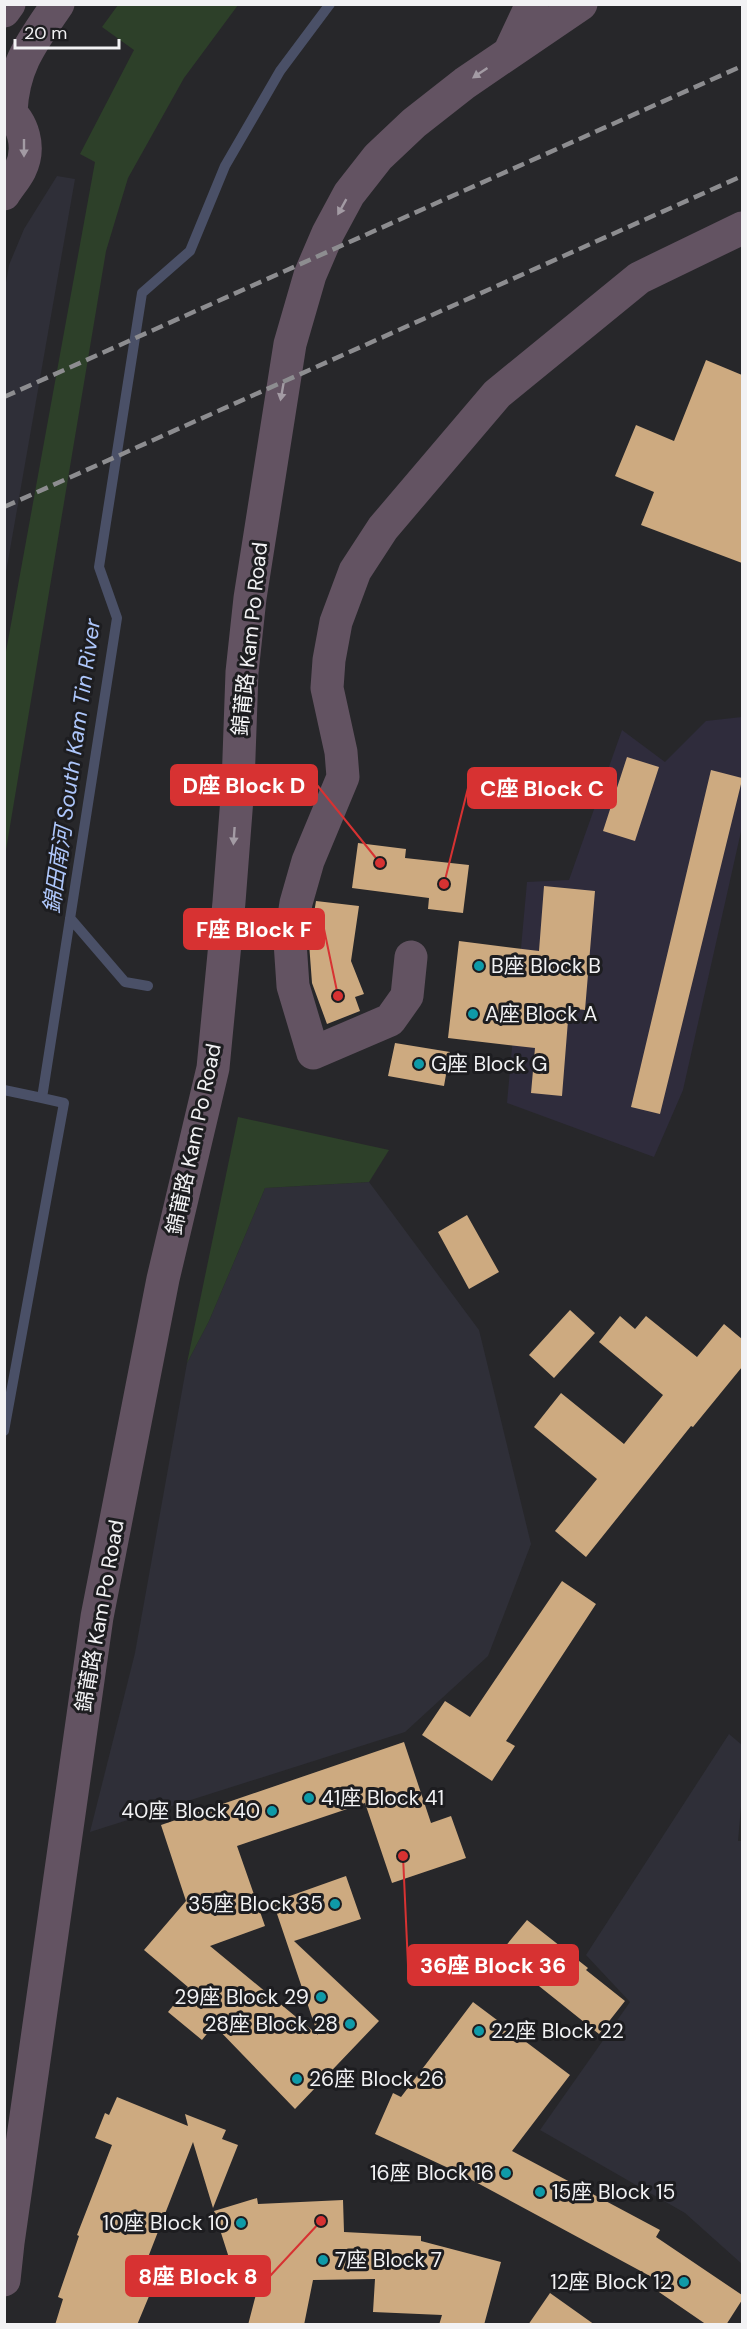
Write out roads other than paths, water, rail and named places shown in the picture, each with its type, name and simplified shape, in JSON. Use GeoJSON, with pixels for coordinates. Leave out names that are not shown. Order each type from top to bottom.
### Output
{"type":"FeatureCollection","features":[{"type":"Feature","properties":{"kind":"street"},"geometry":{"type":"LineString","coordinates":[[4,11],[9,4]]}},
{"type":"Feature","properties":{"kind":"street"},"geometry":{"type":"LineString","coordinates":[[7,189],[20,171],[25,156],[25,140],[20,125],[8,110],[14,81],[25,53],[58,4]]}},
{"type":"Feature","properties":{"kind":"street"},"geometry":{"type":"LineString","coordinates":[[509,53],[532,4]]}},
{"type":"Feature","properties":{"kind":"street","name":"錦莆路 Kam Po Road"},"geometry":{"type":"LineString","coordinates":[[4,2280],[9,2231],[97,1617],[163,1279],[213,1068],[229,902],[238,786],[243,672],[250,598],[290,344],[310,275],[328,233],[349,194],[378,157],[414,123],[465,83],[581,4]]}},
{"type":"Feature","properties":{"kind":"street"},"geometry":{"type":"LineString","coordinates":[[411,957],[407,996],[390,1020],[313,1053],[293,986],[290,942],[296,903],[309,861],[343,777],[341,752],[327,688],[328,670],[336,622],[355,571],[383,528],[497,394],[639,278],[742,228]]}},
{"type":"Feature","properties":{"kind":"waterway","name":"錦田南河 South Kam Tin River"},"geometry":{"type":"LineString","coordinates":[[4,1431],[64,1103],[42,1098],[117,618],[99,567],[142,293],[190,251],[225,166],[280,71],[330,4]]}},
{"type":"Feature","properties":{"kind":"waterway"},"geometry":{"type":"LineString","coordinates":[[70,918],[125,982],[148,986]]}},
{"type":"Feature","properties":{"kind":"waterway"},"geometry":{"type":"LineString","coordinates":[[4,1090],[42,1098]]}},
{"type":"Feature","properties":{"kind":"railway"},"geometry":{"type":"LineString","coordinates":[[4,397],[742,66]]}},
{"type":"Feature","properties":{"kind":"railway"},"geometry":{"type":"LineString","coordinates":[[4,507],[742,176]]}},
{"type":"Feature","properties":{"kind":"place","name":"D座 Block D"},"geometry":{"type":"Point","coordinates":[380,863]}},
{"type":"Feature","properties":{"kind":"place","name":"C座 Block C"},"geometry":{"type":"Point","coordinates":[444,884]}},
{"type":"Feature","properties":{"kind":"place","name":"B座 Block B"},"geometry":{"type":"Point","coordinates":[479,966]}},
{"type":"Feature","properties":{"kind":"place","name":"F座 Block F"},"geometry":{"type":"Point","coordinates":[338,996]}},
{"type":"Feature","properties":{"kind":"place","name":"A座 Block A"},"geometry":{"type":"Point","coordinates":[473,1014]}},
{"type":"Feature","properties":{"kind":"place","name":"G座 Block G"},"geometry":{"type":"Point","coordinates":[419,1064]}},
{"type":"Feature","properties":{"kind":"place","name":"41座 Block 41"},"geometry":{"type":"Point","coordinates":[309,1798]}},
{"type":"Feature","properties":{"kind":"place","name":"40座 Block 40"},"geometry":{"type":"Point","coordinates":[272,1811]}},
{"type":"Feature","properties":{"kind":"place","name":"36座 Block 36"},"geometry":{"type":"Point","coordinates":[403,1856]}},
{"type":"Feature","properties":{"kind":"place","name":"35座 Block 35"},"geometry":{"type":"Point","coordinates":[335,1904]}},
{"type":"Feature","properties":{"kind":"place","name":"29座 Block 29"},"geometry":{"type":"Point","coordinates":[321,1997]}},
{"type":"Feature","properties":{"kind":"place","name":"28座 Block 28"},"geometry":{"type":"Point","coordinates":[350,2024]}},
{"type":"Feature","properties":{"kind":"place","name":"22座 Block 22"},"geometry":{"type":"Point","coordinates":[479,2031]}},
{"type":"Feature","properties":{"kind":"place","name":"26座 Block 26"},"geometry":{"type":"Point","coordinates":[297,2079]}},
{"type":"Feature","properties":{"kind":"place","name":"16座 Block 16"},"geometry":{"type":"Point","coordinates":[506,2173]}},
{"type":"Feature","properties":{"kind":"place","name":"15座 Block 15"},"geometry":{"type":"Point","coordinates":[540,2192]}},
{"type":"Feature","properties":{"kind":"place","name":"8座 Block 8"},"geometry":{"type":"Point","coordinates":[321,2221]}},
{"type":"Feature","properties":{"kind":"place","name":"10座 Block 10"},"geometry":{"type":"Point","coordinates":[241,2223]}},
{"type":"Feature","properties":{"kind":"place","name":"7座 Block 7"},"geometry":{"type":"Point","coordinates":[323,2260]}},
{"type":"Feature","properties":{"kind":"place","name":"12座 Block 12"},"geometry":{"type":"Point","coordinates":[684,2282]}}]}
